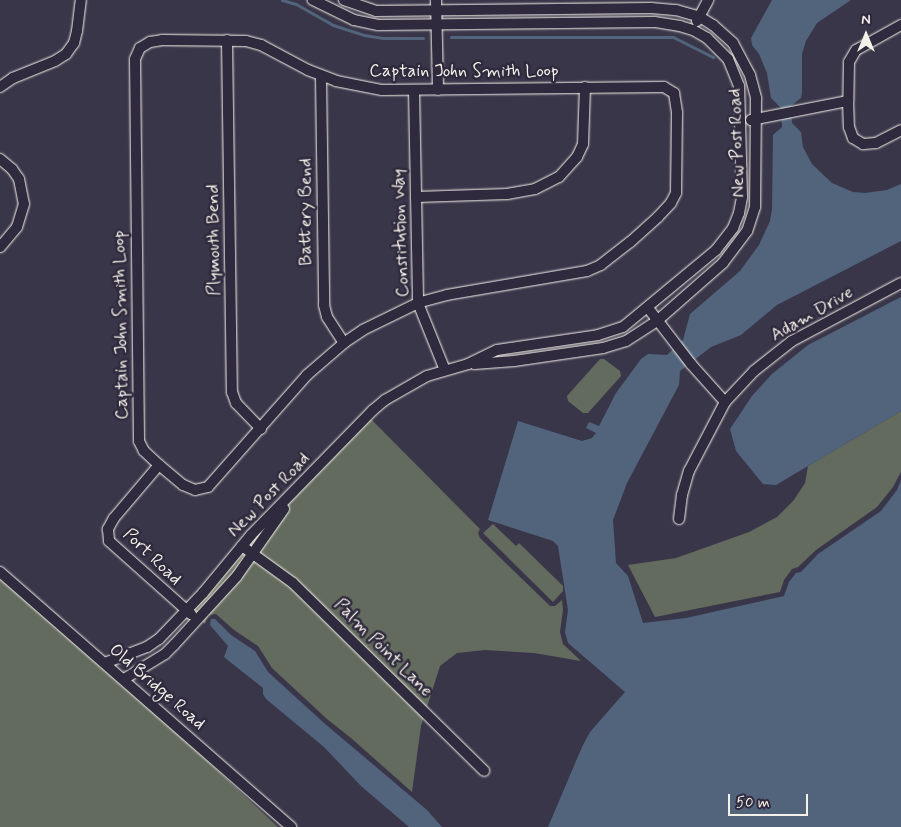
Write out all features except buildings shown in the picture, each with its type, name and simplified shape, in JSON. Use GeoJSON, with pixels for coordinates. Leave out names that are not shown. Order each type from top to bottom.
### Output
{"type":"FeatureCollection","features":[{"type":"Feature","properties":{"kind":"street"},"geometry":{"type":"LineString","coordinates":[[0,87],[13,78],[55,61],[66,54],[74,44],[78,31],[81,0]]}},
{"type":"Feature","properties":{"kind":"street","name":"New Post Road"},"geometry":{"type":"LineString","coordinates":[[313,0],[332,4],[366,23],[437,25],[654,22],[680,26],[693,30],[718,48],[735,72],[740,86],[742,197],[733,228],[716,250],[629,324],[611,332],[497,350],[468,364]]}},
{"type":"Feature","properties":{"kind":"street","name":"New Post Road"},"geometry":{"type":"LineString","coordinates":[[105,663],[147,648],[186,610],[242,546],[373,410],[412,383],[445,370],[468,364],[514,361],[615,345],[636,336],[722,263],[747,231],[757,194],[754,86],[746,64],[724,35],[700,17],[676,10],[657,8],[376,11],[344,0]]}},
{"type":"Feature","properties":{"kind":"street"},"geometry":{"type":"LineString","coordinates":[[436,0],[438,90]]}},
{"type":"Feature","properties":{"kind":"street"},"geometry":{"type":"LineString","coordinates":[[693,30],[708,0]]}},
{"type":"Feature","properties":{"kind":"street"},"geometry":{"type":"LineString","coordinates":[[901,25],[856,50],[849,62],[848,101],[849,127],[853,138],[863,144],[876,143],[901,130]]}},
{"type":"Feature","properties":{"kind":"street","name":"Plymouth Bend"},"geometry":{"type":"LineString","coordinates":[[227,40],[232,392],[236,403],[261,428]]}},
{"type":"Feature","properties":{"kind":"street","name":"Captain John Smith Loop"},"geometry":{"type":"LineString","coordinates":[[246,41],[261,45],[321,76],[367,88],[438,90],[585,87],[664,87],[674,93],[677,113],[678,182],[676,193],[671,203],[630,242],[601,265],[587,272],[476,289],[418,303],[381,320],[344,343],[307,375],[208,487],[195,490],[183,485],[144,451],[139,441],[138,429],[135,59],[140,48],[150,42],[246,41]]}},
{"type":"Feature","properties":{"kind":"street","name":"Battery Bend"},"geometry":{"type":"LineString","coordinates":[[321,76],[324,305],[327,317],[344,343]]}},
{"type":"Feature","properties":{"kind":"street"},"geometry":{"type":"LineString","coordinates":[[416,197],[507,194],[535,190],[559,177],[577,158],[583,144],[585,87]]}},
{"type":"Feature","properties":{"kind":"street","name":"Constitution Way"},"geometry":{"type":"LineString","coordinates":[[414,90],[418,303],[445,370]]}},
{"type":"Feature","properties":{"kind":"street"},"geometry":{"type":"LineString","coordinates":[[741,122],[848,101]]}},
{"type":"Feature","properties":{"kind":"street"},"geometry":{"type":"LineString","coordinates":[[0,159],[12,169],[19,179],[24,204],[17,228],[0,247]]}},
{"type":"Feature","properties":{"kind":"street","name":"Adam Drive"},"geometry":{"type":"LineString","coordinates":[[679,519],[688,471],[725,402],[754,372],[792,341],[901,283]]}},
{"type":"Feature","properties":{"kind":"street"},"geometry":{"type":"LineString","coordinates":[[648,308],[725,402]]}},
{"type":"Feature","properties":{"kind":"street","name":"Port Road"},"geometry":{"type":"LineString","coordinates":[[160,465],[114,518],[108,529],[109,541],[197,619]]}},
{"type":"Feature","properties":{"kind":"street"},"geometry":{"type":"LineString","coordinates":[[124,680],[165,654],[197,619],[254,554],[297,488]]}},
{"type":"Feature","properties":{"kind":"street","name":"Palm Point Lane"},"geometry":{"type":"LineString","coordinates":[[242,546],[292,583],[484,771]]}},
{"type":"Feature","properties":{"kind":"street","name":"Old Bridge Road"},"geometry":{"type":"LineString","coordinates":[[0,572],[291,827]]}},
{"type":"Feature","properties":{"kind":"shaded area"},"geometry":{"type":"Polygon","coordinates":[[[600,359],[604,359],[620,371],[621,376],[588,413],[583,413],[568,401],[567,396],[600,359]]]}},
{"type":"Feature","properties":{"kind":"shaded area"},"geometry":{"type":"Polygon","coordinates":[[[901,411],[901,472],[893,487],[877,507],[816,550],[798,567],[792,569],[784,580],[780,592],[655,617],[628,565],[676,558],[749,532],[777,517],[794,500],[805,483],[808,466],[901,411]]]}},
{"type":"Feature","properties":{"kind":"shaded area"},"geometry":{"type":"Polygon","coordinates":[[[364,412],[480,529],[478,533],[480,538],[550,606],[555,606],[562,600],[563,610],[560,632],[563,644],[581,661],[534,653],[485,650],[457,653],[440,666],[421,726],[412,792],[327,719],[272,668],[258,646],[234,630],[216,614],[208,615],[205,624],[189,610],[364,412]]]}},
{"type":"Feature","properties":{"kind":"shaded area"},"geometry":{"type":"Polygon","coordinates":[[[493,524],[516,546],[519,543],[563,586],[563,591],[553,602],[483,533],[493,524]]]}},
{"type":"Feature","properties":{"kind":"shaded area"},"geometry":{"type":"Polygon","coordinates":[[[0,566],[128,678],[199,753],[278,827],[0,827],[0,566]]]}},
{"type":"Feature","properties":{"kind":"water"},"geometry":{"type":"Polygon","coordinates":[[[772,0],[851,0],[817,23],[806,41],[802,54],[802,93],[801,98],[791,106],[792,123],[801,132],[803,147],[812,164],[832,183],[853,192],[865,193],[887,190],[901,184],[901,241],[777,305],[741,335],[711,347],[680,371],[679,385],[627,483],[613,520],[616,563],[628,576],[643,623],[686,618],[784,596],[789,582],[796,573],[801,572],[818,554],[881,511],[897,490],[901,480],[901,827],[548,827],[590,732],[625,692],[568,643],[565,632],[568,610],[558,546],[553,541],[488,520],[518,421],[582,441],[592,438],[596,433],[586,428],[589,422],[599,426],[616,393],[641,359],[648,354],[667,355],[683,340],[690,314],[740,271],[759,245],[770,221],[772,209],[773,135],[782,127],[781,108],[771,98],[767,73],[759,54],[752,45],[751,38],[772,0]]]}},
{"type":"Feature","properties":{"kind":"water"},"geometry":{"type":"Polygon","coordinates":[[[901,297],[901,411],[776,485],[763,484],[736,451],[730,429],[752,396],[772,374],[808,345],[901,297]]]}},
{"type":"Feature","properties":{"kind":"water"},"geometry":{"type":"Polygon","coordinates":[[[211,619],[215,619],[231,635],[255,651],[268,672],[324,723],[427,810],[442,827],[409,827],[361,786],[324,747],[266,699],[263,694],[263,688],[224,657],[228,646],[210,625],[211,619]]]}},
{"type":"Feature","properties":{"kind":"waterway"},"geometry":{"type":"LineString","coordinates":[[282,0],[296,4],[333,25],[364,35],[384,38],[423,38]]}},
{"type":"Feature","properties":{"kind":"waterway"},"geometry":{"type":"LineString","coordinates":[[451,37],[673,37],[713,57]]}}]}
